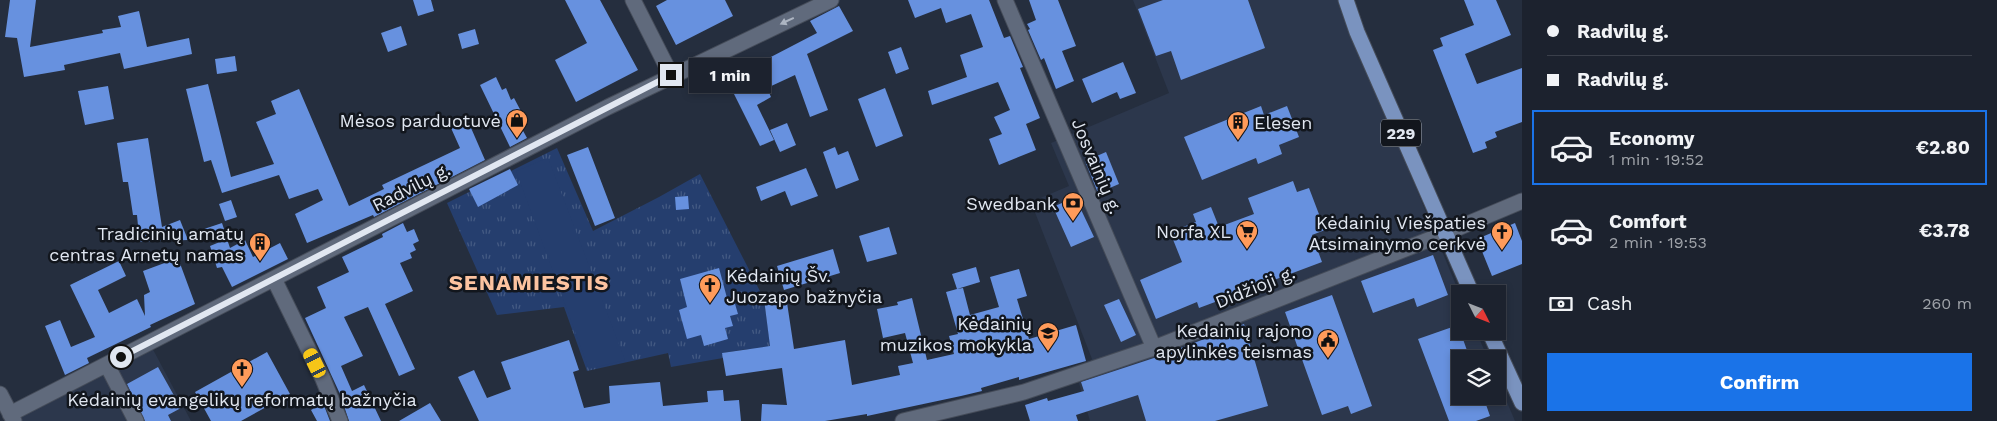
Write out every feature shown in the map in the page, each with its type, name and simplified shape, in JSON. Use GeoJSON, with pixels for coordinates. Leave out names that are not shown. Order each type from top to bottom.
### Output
{"type":"FeatureCollection","features":[{"type":"Feature","properties":{"kind":"main road","name":"229"},"geometry":{"type":"LineString","coordinates":[[1346,0],[1357,32],[1468,285]]}},
{"type":"Feature","properties":{"kind":"main road"},"geometry":{"type":"LineString","coordinates":[[1494,340],[1522,403]]}},
{"type":"Feature","properties":{"kind":"street"},"geometry":{"type":"LineString","coordinates":[[634,0],[671,75]]}},
{"type":"Feature","properties":{"kind":"street","name":"Radvilų g."},"geometry":{"type":"LineString","coordinates":[[12,418],[107,365],[671,75],[831,0]]}},
{"type":"Feature","properties":{"kind":"street","name":"Josvainių g."},"geometry":{"type":"LineString","coordinates":[[1005,0],[1154,348]]}},
{"type":"Feature","properties":{"kind":"street","name":"Didžioji g."},"geometry":{"type":"LineString","coordinates":[[903,421],[1024,392],[1154,348],[1522,202]]}},
{"type":"Feature","properties":{"kind":"street"},"geometry":{"type":"LineString","coordinates":[[274,279],[323,379],[340,421]]}},
{"type":"Feature","properties":{"kind":"street"},"geometry":{"type":"LineString","coordinates":[[107,365],[136,421]]}},
{"type":"Feature","properties":{"kind":"street"},"geometry":{"type":"LineString","coordinates":[[0,394],[12,418]]}},
{"type":"Feature","properties":{"kind":"shaded area"},"geometry":{"type":"Polygon","coordinates":[[[1133,0],[1339,0],[1456,285],[1451,285],[1451,340],[1480,340],[1484,350],[1451,350],[1451,405],[1506,405],[1506,400],[1515,421],[1090,421],[1079,383],[1092,359],[1031,202],[1069,186],[1051,143],[1169,93],[1133,0]]]}},
{"type":"Feature","properties":{"kind":"shaded area"},"geometry":{"type":"Polygon","coordinates":[[[149,342],[191,421],[14,421],[107,365],[149,342]]]}},
{"type":"Feature","properties":{"kind":"green space"},"geometry":{"type":"Polygon","coordinates":[[[557,148],[593,231],[700,174],[764,299],[771,352],[748,349],[723,353],[723,358],[671,367],[668,353],[587,371],[564,307],[497,315],[447,203],[557,148]]]}},
{"type":"Feature","properties":{"kind":"green space"},"geometry":{"type":"Polygon","coordinates":[[[548,158],[625,360],[589,369],[516,171],[548,158]]]}},
{"type":"Feature","properties":{"kind":"building"},"geometry":{"type":"Polygon","coordinates":[[[10,0],[36,0],[30,47],[103,33],[102,30],[121,27],[118,16],[139,11],[147,47],[189,38],[192,54],[124,69],[120,53],[64,65],[65,70],[24,77],[17,38],[5,37],[10,0]]]}},
{"type":"Feature","properties":{"kind":"building"},"geometry":{"type":"Polygon","coordinates":[[[413,0],[431,0],[434,11],[418,16],[413,0]]]}},
{"type":"Feature","properties":{"kind":"building"},"geometry":{"type":"Polygon","coordinates":[[[565,0],[600,0],[638,70],[576,102],[555,60],[587,43],[565,0]]]}},
{"type":"Feature","properties":{"kind":"building"},"geometry":{"type":"Polygon","coordinates":[[[667,0],[725,0],[733,16],[676,45],[656,6],[667,0]]]}},
{"type":"Feature","properties":{"kind":"building"},"geometry":{"type":"Polygon","coordinates":[[[908,0],[989,0],[1004,38],[1010,36],[1023,67],[1020,68],[1040,118],[1026,124],[1036,150],[999,165],[989,139],[1002,134],[994,117],[1010,110],[998,82],[932,105],[928,91],[967,77],[960,55],[983,47],[971,14],[946,23],[941,8],[915,18],[908,0]]]}},
{"type":"Feature","properties":{"kind":"building"},"geometry":{"type":"Polygon","coordinates":[[[1029,0],[1058,0],[1076,46],[1062,51],[1074,81],[1056,89],[1044,58],[1041,60],[1028,30],[1030,29],[1027,24],[1036,20],[1029,0]]]}},
{"type":"Feature","properties":{"kind":"building"},"geometry":{"type":"Polygon","coordinates":[[[1163,0],[1248,0],[1265,48],[1181,80],[1171,51],[1156,56],[1138,9],[1163,0]]]}},
{"type":"Feature","properties":{"kind":"building"},"geometry":{"type":"Polygon","coordinates":[[[1464,0],[1496,0],[1511,35],[1465,54],[1477,84],[1522,68],[1522,122],[1495,132],[1497,137],[1485,142],[1487,148],[1473,153],[1433,50],[1443,46],[1440,38],[1474,25],[1464,0]]]}},
{"type":"Feature","properties":{"kind":"building"},"geometry":{"type":"Polygon","coordinates":[[[839,6],[853,31],[807,54],[828,110],[810,117],[795,75],[767,88],[771,97],[757,105],[774,140],[760,146],[731,88],[771,68],[767,59],[817,33],[810,21],[839,6]]]}},
{"type":"Feature","properties":{"kind":"building"},"geometry":{"type":"Polygon","coordinates":[[[401,26],[407,45],[388,52],[381,33],[401,26]]]}},
{"type":"Feature","properties":{"kind":"building"},"geometry":{"type":"Polygon","coordinates":[[[475,29],[479,44],[462,49],[458,34],[475,29]]]}},
{"type":"Feature","properties":{"kind":"building"},"geometry":{"type":"Polygon","coordinates":[[[901,47],[909,69],[896,74],[888,52],[901,47]]]}},
{"type":"Feature","properties":{"kind":"building"},"geometry":{"type":"Polygon","coordinates":[[[235,56],[237,71],[217,74],[215,59],[235,56]]]}},
{"type":"Feature","properties":{"kind":"building"},"geometry":{"type":"Polygon","coordinates":[[[1123,62],[1136,93],[1120,99],[1117,92],[1092,103],[1082,79],[1123,62]]]}},
{"type":"Feature","properties":{"kind":"building"},"geometry":{"type":"Polygon","coordinates":[[[496,77],[502,90],[506,88],[511,100],[514,98],[523,115],[516,118],[527,138],[510,147],[480,85],[496,77]]]}},
{"type":"Feature","properties":{"kind":"building"},"geometry":{"type":"Polygon","coordinates":[[[208,84],[231,177],[274,164],[256,122],[276,114],[271,101],[299,89],[349,206],[384,189],[382,185],[460,148],[451,128],[468,121],[485,160],[374,217],[373,215],[307,243],[295,214],[323,200],[318,189],[289,199],[279,175],[222,193],[211,160],[204,162],[186,89],[208,84]]]}},
{"type":"Feature","properties":{"kind":"building"},"geometry":{"type":"Polygon","coordinates":[[[108,86],[114,119],[85,125],[78,91],[108,86]]]}},
{"type":"Feature","properties":{"kind":"building"},"geometry":{"type":"Polygon","coordinates":[[[885,88],[903,136],[876,147],[858,99],[885,88]]]}},
{"type":"Feature","properties":{"kind":"building","name":"Elesen"},"geometry":{"type":"Polygon","coordinates":[[[1261,106],[1264,115],[1287,106],[1299,137],[1279,145],[1282,154],[1258,164],[1256,158],[1202,180],[1184,137],[1261,106]]]}},
{"type":"Feature","properties":{"kind":"building"},"geometry":{"type":"Polygon","coordinates":[[[787,123],[796,145],[780,152],[770,130],[787,123]]]}},
{"type":"Feature","properties":{"kind":"building"},"geometry":{"type":"Polygon","coordinates":[[[148,138],[162,227],[180,220],[188,240],[130,242],[139,237],[137,215],[133,215],[128,182],[123,182],[117,143],[148,138]]]}},
{"type":"Feature","properties":{"kind":"building"},"geometry":{"type":"Polygon","coordinates":[[[588,147],[615,218],[595,226],[567,155],[588,147]]]}},
{"type":"Feature","properties":{"kind":"building"},"geometry":{"type":"Polygon","coordinates":[[[835,147],[838,155],[848,151],[859,180],[836,189],[823,152],[835,147]]]}},
{"type":"Feature","properties":{"kind":"building"},"geometry":{"type":"Polygon","coordinates":[[[1106,152],[1119,184],[1098,193],[1085,161],[1106,152]]]}},
{"type":"Feature","properties":{"kind":"building"},"geometry":{"type":"Polygon","coordinates":[[[806,168],[818,196],[791,206],[785,191],[761,201],[756,187],[806,168]]]}},
{"type":"Feature","properties":{"kind":"building"},"geometry":{"type":"Polygon","coordinates":[[[510,169],[518,185],[478,207],[469,189],[510,169]]]}},
{"type":"Feature","properties":{"kind":"building","name":"Norfa XL"},"geometry":{"type":"Polygon","coordinates":[[[1293,181],[1297,192],[1309,188],[1325,230],[1312,235],[1322,262],[1199,308],[1197,302],[1156,319],[1140,280],[1182,262],[1170,232],[1196,222],[1193,214],[1211,207],[1219,227],[1254,214],[1248,198],[1293,181]]]}},
{"type":"Feature","properties":{"kind":"building"},"geometry":{"type":"Polygon","coordinates":[[[688,196],[689,209],[676,210],[675,197],[688,196]]]}},
{"type":"Feature","properties":{"kind":"building","name":"Swedbank"},"geometry":{"type":"Polygon","coordinates":[[[1075,197],[1094,237],[1071,247],[1053,207],[1075,197]]]}},
{"type":"Feature","properties":{"kind":"building"},"geometry":{"type":"Polygon","coordinates":[[[231,200],[237,217],[225,221],[219,204],[231,200]]]}},
{"type":"Feature","properties":{"kind":"building"},"geometry":{"type":"Polygon","coordinates":[[[222,223],[227,238],[208,239],[204,229],[222,223]]]}},
{"type":"Feature","properties":{"kind":"building"},"geometry":{"type":"Polygon","coordinates":[[[403,223],[407,232],[414,229],[419,241],[413,244],[416,250],[410,253],[412,258],[400,263],[413,291],[385,304],[415,369],[399,376],[368,307],[344,317],[363,356],[341,366],[352,391],[364,385],[381,421],[349,421],[340,394],[305,318],[326,308],[317,287],[349,272],[342,257],[383,237],[382,234],[403,223]]]}},
{"type":"Feature","properties":{"kind":"building","name":"Kėdainių Viešpaties Atsimainymo cerkvė"},"geometry":{"type":"Polygon","coordinates":[[[1515,223],[1522,241],[1522,264],[1492,276],[1477,239],[1515,223]]]}},
{"type":"Feature","properties":{"kind":"building"},"geometry":{"type":"Polygon","coordinates":[[[889,227],[897,254],[867,262],[859,236],[889,227]]]}},
{"type":"Feature","properties":{"kind":"building"},"geometry":{"type":"Polygon","coordinates":[[[227,239],[230,248],[245,240],[253,257],[280,243],[288,259],[232,287],[222,267],[217,268],[210,246],[227,239]]]}},
{"type":"Feature","properties":{"kind":"building"},"geometry":{"type":"Polygon","coordinates":[[[833,249],[840,273],[784,290],[777,266],[833,249]]]}},
{"type":"Feature","properties":{"kind":"building"},"geometry":{"type":"Polygon","coordinates":[[[1433,255],[1448,295],[1417,307],[1414,298],[1373,313],[1361,281],[1433,255]]]}},
{"type":"Feature","properties":{"kind":"building"},"geometry":{"type":"Polygon","coordinates":[[[178,258],[195,304],[87,358],[89,363],[65,375],[45,326],[60,320],[71,347],[95,337],[70,285],[119,261],[126,276],[98,290],[109,313],[137,299],[145,316],[144,295],[150,292],[143,271],[178,258]]]}},
{"type":"Feature","properties":{"kind":"building"},"geometry":{"type":"Polygon","coordinates":[[[976,267],[980,282],[957,289],[952,274],[976,267]]]}},
{"type":"Feature","properties":{"kind":"building","name":"Kėdainių Šv. Juozapo bažnyčia"},"geometry":{"type":"Polygon","coordinates":[[[719,268],[727,298],[733,297],[738,314],[730,316],[733,326],[725,328],[728,339],[704,346],[701,335],[687,339],[679,310],[687,307],[680,279],[719,268]]]}},
{"type":"Feature","properties":{"kind":"building"},"geometry":{"type":"Polygon","coordinates":[[[1019,269],[1027,296],[1017,299],[1029,339],[1076,325],[1086,361],[1019,380],[1019,377],[981,388],[982,391],[961,396],[867,416],[867,414],[825,421],[761,421],[762,404],[787,405],[782,368],[726,376],[722,353],[770,346],[764,299],[786,296],[794,349],[845,340],[852,385],[900,375],[898,366],[913,363],[905,333],[883,338],[877,309],[898,305],[897,302],[912,298],[927,360],[954,354],[949,336],[958,334],[946,292],[963,288],[970,315],[999,307],[990,277],[1019,269]]]}},
{"type":"Feature","properties":{"kind":"building","name":"Kedainių rajono apylinkės teismas"},"geometry":{"type":"Polygon","coordinates":[[[1332,295],[1372,406],[1351,414],[1348,406],[1322,415],[1285,312],[1332,295]]]}},
{"type":"Feature","properties":{"kind":"building"},"geometry":{"type":"Polygon","coordinates":[[[1119,299],[1136,335],[1121,342],[1104,305],[1119,299]]]}},
{"type":"Feature","properties":{"kind":"building"},"geometry":{"type":"Polygon","coordinates":[[[1244,324],[1268,406],[1215,421],[1146,421],[1138,395],[1076,415],[1078,421],[1030,421],[1025,405],[1047,398],[1048,401],[1084,391],[1081,382],[1157,357],[1244,324]]]}},
{"type":"Feature","properties":{"kind":"building"},"geometry":{"type":"Polygon","coordinates":[[[1451,327],[1451,340],[1463,340],[1467,350],[1451,350],[1451,405],[1486,405],[1490,416],[1476,421],[1449,421],[1418,339],[1451,327]]]}},
{"type":"Feature","properties":{"kind":"building"},"geometry":{"type":"Polygon","coordinates":[[[569,340],[579,370],[573,372],[584,408],[610,403],[609,386],[660,382],[663,406],[708,402],[707,391],[723,390],[724,401],[739,400],[741,421],[479,421],[458,377],[474,370],[487,398],[511,389],[501,362],[569,340]]]}},
{"type":"Feature","properties":{"kind":"building","name":"Kėdainių evangelikų reformatų bažnyčia"},"geometry":{"type":"Polygon","coordinates":[[[267,352],[290,394],[241,421],[211,421],[195,392],[267,352]]]}},
{"type":"Feature","properties":{"kind":"building"},"geometry":{"type":"Polygon","coordinates":[[[158,367],[181,408],[168,415],[171,421],[145,421],[127,384],[158,367]]]}},
{"type":"Feature","properties":{"kind":"building"},"geometry":{"type":"Polygon","coordinates":[[[323,403],[330,421],[317,421],[311,410],[323,403]]]}},
{"type":"Feature","properties":{"kind":"building"},"geometry":{"type":"Polygon","coordinates":[[[430,403],[441,421],[399,421],[430,403]]]}},
{"type":"Feature","properties":{"kind":"place","name":"Mėsos parduotuvė"},"geometry":{"type":"Point","coordinates":[517,139]}},
{"type":"Feature","properties":{"kind":"place","name":"Elesen"},"geometry":{"type":"Point","coordinates":[1238,141]}},
{"type":"Feature","properties":{"kind":"place","name":"Swedbank"},"geometry":{"type":"Point","coordinates":[1073,222]}},
{"type":"Feature","properties":{"kind":"place","name":"Norfa XL"},"geometry":{"type":"Point","coordinates":[1247,250]}},
{"type":"Feature","properties":{"kind":"place","name":"Kėdainių Viešpaties Atsimainymo cerkvė"},"geometry":{"type":"Point","coordinates":[1502,251]}},
{"type":"Feature","properties":{"kind":"place","name":"Tradicinių amatų centras Arnetų namas"},"geometry":{"type":"Point","coordinates":[260,262]}},
{"type":"Feature","properties":{"kind":"place","name":"Kėdainių Šv. Juozapo bažnyčia"},"geometry":{"type":"Point","coordinates":[710,304]}},
{"type":"Feature","properties":{"kind":"place","name":"Kėdainių muzikos mokykla"},"geometry":{"type":"Point","coordinates":[1048,352]}},
{"type":"Feature","properties":{"kind":"place","name":"Kedainių rajono apylinkės teismas"},"geometry":{"type":"Point","coordinates":[1328,359]}},
{"type":"Feature","properties":{"kind":"place","name":"Kėdainių evangelikų reformatų bažnyčia"},"geometry":{"type":"Point","coordinates":[242,388]}},
{"type":"Feature","properties":{"kind":"district","name":"SENAMIESTIS"},"geometry":{"type":"Point","coordinates":[529,282]}},
{"type":"Feature","properties":{"kind":"route"},"geometry":{"type":"LineString","coordinates":[[121,357],[671,75]]}}]}
